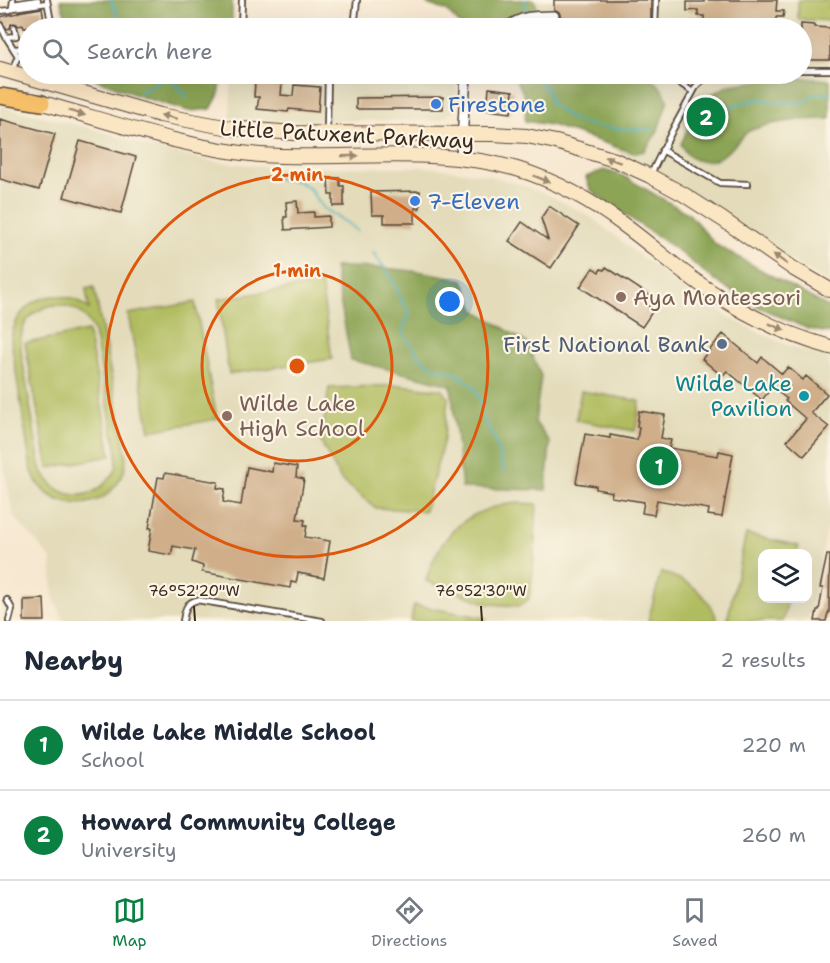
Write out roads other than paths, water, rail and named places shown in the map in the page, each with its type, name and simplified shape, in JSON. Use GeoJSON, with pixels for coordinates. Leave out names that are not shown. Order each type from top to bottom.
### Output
{"type":"FeatureCollection","features":[{"type":"Feature","properties":{"kind":"main road","name":"Little Patuxent Parkway"},"geometry":{"type":"LineString","coordinates":[[54,84],[160,115],[196,123],[259,131],[463,133],[526,136],[556,142],[615,160],[650,176],[683,194],[794,269],[830,290]]}},
{"type":"Feature","properties":{"kind":"main road"},"geometry":{"type":"LineString","coordinates":[[0,94],[42,103]]}},
{"type":"Feature","properties":{"kind":"main road","name":"Little Patuxent Parkway"},"geometry":{"type":"LineString","coordinates":[[42,103],[155,136],[226,151],[295,156],[420,155],[461,158],[519,170],[574,193],[597,207],[722,298],[765,322],[830,347]]}},
{"type":"Feature","properties":{"kind":"street"},"geometry":{"type":"LineString","coordinates":[[528,18],[552,16]]}},
{"type":"Feature","properties":{"kind":"street"},"geometry":{"type":"LineString","coordinates":[[461,158],[465,84]]}},
{"type":"Feature","properties":{"kind":"lane"},"geometry":{"type":"LineString","coordinates":[[0,11],[38,0]]}},
{"type":"Feature","properties":{"kind":"lane"},"geometry":{"type":"LineString","coordinates":[[241,18],[242,0]]}},
{"type":"Feature","properties":{"kind":"lane"},"geometry":{"type":"LineString","coordinates":[[355,18],[357,0]]}},
{"type":"Feature","properties":{"kind":"lane"},"geometry":{"type":"LineString","coordinates":[[655,18],[656,0]]}},
{"type":"Feature","properties":{"kind":"lane"},"geometry":{"type":"LineString","coordinates":[[12,7],[47,2],[50,18]]}},
{"type":"Feature","properties":{"kind":"lane"},"geometry":{"type":"LineString","coordinates":[[0,25],[18,56],[5,70]]}},
{"type":"Feature","properties":{"kind":"lane"},"geometry":{"type":"LineString","coordinates":[[6,38],[16,36],[14,27]]}},
{"type":"Feature","properties":{"kind":"lane"},"geometry":{"type":"LineString","coordinates":[[14,49],[18,49]]}},
{"type":"Feature","properties":{"kind":"lane"},"geometry":{"type":"LineString","coordinates":[[812,70],[830,70]]}},
{"type":"Feature","properties":{"kind":"lane"},"geometry":{"type":"LineString","coordinates":[[75,84],[75,90]]}},
{"type":"Feature","properties":{"kind":"lane"},"geometry":{"type":"LineString","coordinates":[[327,133],[328,84]]}},
{"type":"Feature","properties":{"kind":"lane"},"geometry":{"type":"LineString","coordinates":[[681,84],[693,92]]}},
{"type":"Feature","properties":{"kind":"lane"},"geometry":{"type":"LineString","coordinates":[[650,176],[699,84]]}},
{"type":"Feature","properties":{"kind":"lane"},"geometry":{"type":"LineString","coordinates":[[662,150],[720,183],[748,184]]}},
{"type":"Feature","properties":{"kind":"lane"},"geometry":{"type":"LineString","coordinates":[[7,600],[12,609],[9,621]]}},
{"type":"Feature","properties":{"kind":"lane"},"geometry":{"type":"LineString","coordinates":[[183,621],[186,607],[196,600],[322,621]]}},
{"type":"Feature","properties":{"kind":"waterway"},"geometry":{"type":"LineString","coordinates":[[111,0],[119,18]]}},
{"type":"Feature","properties":{"kind":"waterway"},"geometry":{"type":"LineString","coordinates":[[525,0],[528,15]]}},
{"type":"Feature","properties":{"kind":"waterway"},"geometry":{"type":"LineString","coordinates":[[140,92],[154,84]]}},
{"type":"Feature","properties":{"kind":"waterway"},"geometry":{"type":"LineString","coordinates":[[176,84],[187,97]]}},
{"type":"Feature","properties":{"kind":"waterway"},"geometry":{"type":"LineString","coordinates":[[542,84],[547,91],[550,103],[578,121],[610,128],[654,129]]}},
{"type":"Feature","properties":{"kind":"waterway"},"geometry":{"type":"LineString","coordinates":[[689,130],[706,127],[734,105],[762,99],[779,103],[801,104],[812,95],[830,93]]}},
{"type":"Feature","properties":{"kind":"waterway"},"geometry":{"type":"LineString","coordinates":[[269,174],[279,179],[298,181],[310,189],[323,208],[358,232]]}},
{"type":"Feature","properties":{"kind":"waterway"},"geometry":{"type":"LineString","coordinates":[[373,252],[390,276],[410,313],[403,330],[421,358],[436,368],[458,374],[474,387],[479,397],[483,418],[494,437],[504,472]]}},
{"type":"Feature","properties":{"kind":"place","name":"Firestone"},"geometry":{"type":"Point","coordinates":[436,104]}},
{"type":"Feature","properties":{"kind":"place","name":"Howard Community College"},"geometry":{"type":"Point","coordinates":[706,117]}},
{"type":"Feature","properties":{"kind":"place","name":"7-Eleven"},"geometry":{"type":"Point","coordinates":[415,201]}},
{"type":"Feature","properties":{"kind":"place","name":"Aya Montessori"},"geometry":{"type":"Point","coordinates":[621,297]}},
{"type":"Feature","properties":{"kind":"place","name":"First National Bank"},"geometry":{"type":"Point","coordinates":[722,344]}},
{"type":"Feature","properties":{"kind":"place","name":"Wilde Lake Pavilion"},"geometry":{"type":"Point","coordinates":[804,396]}},
{"type":"Feature","properties":{"kind":"place","name":"Wilde Lake High School"},"geometry":{"type":"Point","coordinates":[227,416]}},
{"type":"Feature","properties":{"kind":"place","name":"Wilde Lake Middle School"},"geometry":{"type":"Point","coordinates":[659,466]}}]}
